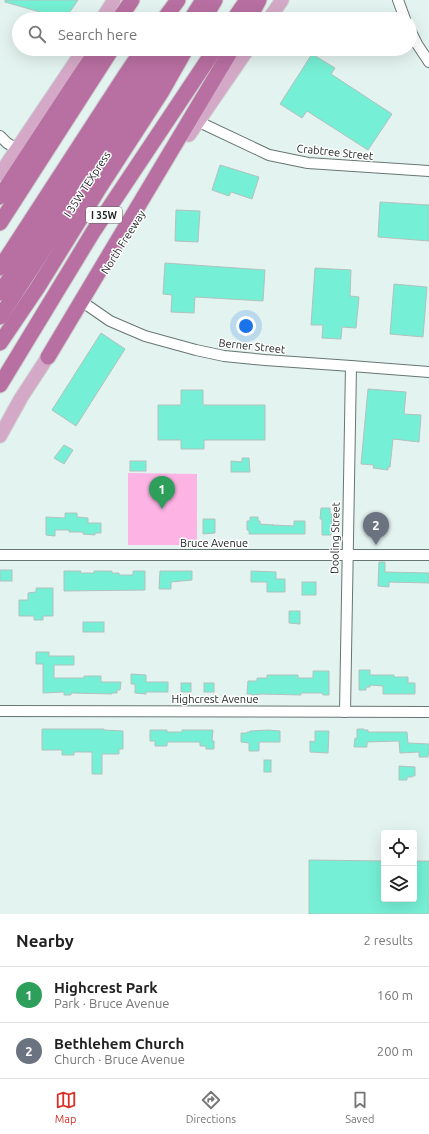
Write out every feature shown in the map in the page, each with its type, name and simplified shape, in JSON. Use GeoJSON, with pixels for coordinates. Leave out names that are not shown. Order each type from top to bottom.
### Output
{"type":"FeatureCollection","features":[{"type":"Feature","properties":{"kind":"highway"},"geometry":{"type":"LineString","coordinates":[[124,12],[132,0]]}},
{"type":"Feature","properties":{"kind":"highway"},"geometry":{"type":"LineString","coordinates":[[136,12],[144,0]]}},
{"type":"Feature","properties":{"kind":"highway"},"geometry":{"type":"LineString","coordinates":[[169,12],[178,0]]}},
{"type":"Feature","properties":{"kind":"highway"},"geometry":{"type":"LineString","coordinates":[[181,12],[189,0]]}},
{"type":"Feature","properties":{"kind":"highway"},"geometry":{"type":"LineString","coordinates":[[195,12],[203,0]]}},
{"type":"Feature","properties":{"kind":"highway"},"geometry":{"type":"LineString","coordinates":[[208,12],[215,0]]}},
{"type":"Feature","properties":{"kind":"highway"},"geometry":{"type":"LineString","coordinates":[[239,12],[247,0]]}},
{"type":"Feature","properties":{"kind":"highway"},"geometry":{"type":"LineString","coordinates":[[253,12],[259,0]]}},
{"type":"Feature","properties":{"kind":"highway"},"geometry":{"type":"LineString","coordinates":[[0,197],[93,56]]}},
{"type":"Feature","properties":{"kind":"highway"},"geometry":{"type":"LineString","coordinates":[[0,223],[107,56]]}},
{"type":"Feature","properties":{"kind":"highway"},"geometry":{"type":"LineString","coordinates":[[0,268],[138,56]]}},
{"type":"Feature","properties":{"kind":"highway","name":"I 35W TEXpress"},"geometry":{"type":"LineString","coordinates":[[0,293],[152,56]]}},
{"type":"Feature","properties":{"kind":"highway","name":"I 35W TEXpress"},"geometry":{"type":"LineString","coordinates":[[0,318],[168,56]]}},
{"type":"Feature","properties":{"kind":"highway"},"geometry":{"type":"LineString","coordinates":[[0,343],[38,287],[161,93],[182,56]]}},
{"type":"Feature","properties":{"kind":"highway","name":"I 35W"},"geometry":{"type":"LineString","coordinates":[[0,385],[93,232],[209,56]]}},
{"type":"Feature","properties":{"kind":"highway"},"geometry":{"type":"LineString","coordinates":[[48,357],[228,56]]}},
{"type":"Feature","properties":{"kind":"main road"},"geometry":{"type":"LineString","coordinates":[[106,12],[114,0]]}},
{"type":"Feature","properties":{"kind":"main road"},"geometry":{"type":"LineString","coordinates":[[274,12],[282,0]]}},
{"type":"Feature","properties":{"kind":"main road"},"geometry":{"type":"LineString","coordinates":[[0,174],[79,56]]}},
{"type":"Feature","properties":{"kind":"main road","name":"North Freeway"},"geometry":{"type":"LineString","coordinates":[[0,436],[21,398],[84,303],[197,122],[243,56]]}},
{"type":"Feature","properties":{"kind":"street"},"geometry":{"type":"LineString","coordinates":[[398,0],[402,12]]}},
{"type":"Feature","properties":{"kind":"street"},"geometry":{"type":"LineString","coordinates":[[417,44],[429,62]]}},
{"type":"Feature","properties":{"kind":"street","name":"Crabtree Street"},"geometry":{"type":"LineString","coordinates":[[197,122],[269,155],[308,163],[429,171]]}},
{"type":"Feature","properties":{"kind":"street"},"geometry":{"type":"LineString","coordinates":[[0,136],[7,143],[17,149]]}},
{"type":"Feature","properties":{"kind":"street","name":"Berner Street"},"geometry":{"type":"LineString","coordinates":[[84,303],[110,320],[145,336],[224,356],[429,372]]}},
{"type":"Feature","properties":{"kind":"street","name":"Dooling Street"},"geometry":{"type":"LineString","coordinates":[[345,712],[351,366]]}},
{"type":"Feature","properties":{"kind":"street","name":"Bruce Avenue"},"geometry":{"type":"LineString","coordinates":[[0,555],[429,555]]}},
{"type":"Feature","properties":{"kind":"street","name":"Highcrest Avenue"},"geometry":{"type":"LineString","coordinates":[[0,711],[429,712]]}},
{"type":"Feature","properties":{"kind":"shaded area"},"geometry":{"type":"Polygon","coordinates":[[[128,473],[197,474],[197,545],[128,545],[128,473]]]}},
{"type":"Feature","properties":{"kind":"building"},"geometry":{"type":"Polygon","coordinates":[[[5,0],[78,0],[70,12],[40,12],[5,2],[5,0]]]}},
{"type":"Feature","properties":{"kind":"building"},"geometry":{"type":"Polygon","coordinates":[[[311,56],[315,56],[335,68],[331,74],[392,114],[368,150],[307,111],[302,118],[280,104],[311,56]]]}},
{"type":"Feature","properties":{"kind":"building"},"geometry":{"type":"Polygon","coordinates":[[[220,165],[259,177],[252,199],[231,192],[229,196],[212,190],[220,165]]]}},
{"type":"Feature","properties":{"kind":"building"},"geometry":{"type":"Polygon","coordinates":[[[380,202],[429,205],[429,241],[378,237],[380,202]]]}},
{"type":"Feature","properties":{"kind":"building"},"geometry":{"type":"Polygon","coordinates":[[[176,210],[200,211],[198,242],[175,241],[176,210]]]}},
{"type":"Feature","properties":{"kind":"building"},"geometry":{"type":"Polygon","coordinates":[[[165,263],[265,270],[263,301],[195,297],[194,313],[171,312],[172,295],[163,294],[165,263]]]}},
{"type":"Feature","properties":{"kind":"building"},"geometry":{"type":"Polygon","coordinates":[[[315,268],[351,270],[350,296],[359,297],[356,328],[342,327],[341,339],[322,338],[323,325],[311,325],[315,268]]]}},
{"type":"Feature","properties":{"kind":"building"},"geometry":{"type":"Polygon","coordinates":[[[394,284],[427,287],[423,337],[390,334],[394,284]]]}},
{"type":"Feature","properties":{"kind":"building"},"geometry":{"type":"Polygon","coordinates":[[[101,333],[125,349],[76,426],[52,410],[101,333]]]}},
{"type":"Feature","properties":{"kind":"building"},"geometry":{"type":"Polygon","coordinates":[[[368,389],[406,392],[404,414],[421,415],[419,442],[393,439],[390,467],[388,467],[388,470],[373,468],[374,465],[361,464],[368,389]]]}},
{"type":"Feature","properties":{"kind":"building"},"geometry":{"type":"Polygon","coordinates":[[[181,390],[203,390],[203,405],[265,405],[265,440],[204,440],[204,449],[181,449],[181,440],[158,440],[158,405],[181,405],[181,390]]]}},
{"type":"Feature","properties":{"kind":"building"},"geometry":{"type":"Polygon","coordinates":[[[64,445],[73,450],[64,464],[54,458],[64,445]]]}},
{"type":"Feature","properties":{"kind":"building"},"geometry":{"type":"Polygon","coordinates":[[[242,458],[249,458],[250,472],[231,472],[231,461],[242,462],[242,458]]]}},
{"type":"Feature","properties":{"kind":"building"},"geometry":{"type":"Polygon","coordinates":[[[130,461],[146,461],[146,471],[130,471],[130,461]]]}},
{"type":"Feature","properties":{"kind":"building"},"geometry":{"type":"Polygon","coordinates":[[[321,508],[330,508],[330,514],[332,514],[331,535],[322,535],[322,519],[320,519],[321,508]]]}},
{"type":"Feature","properties":{"kind":"building"},"geometry":{"type":"Polygon","coordinates":[[[65,513],[77,513],[77,517],[88,518],[88,523],[101,523],[101,533],[95,533],[95,535],[83,534],[83,532],[69,532],[69,530],[55,530],[55,536],[46,535],[46,517],[65,518],[65,513]]]}},
{"type":"Feature","properties":{"kind":"building"},"geometry":{"type":"Polygon","coordinates":[[[250,517],[258,517],[260,524],[272,525],[294,526],[294,521],[305,521],[305,534],[249,534],[249,530],[247,530],[247,521],[250,521],[250,517]]]}},
{"type":"Feature","properties":{"kind":"building"},"geometry":{"type":"Polygon","coordinates":[[[203,519],[215,519],[215,533],[203,534],[203,519]]]}},
{"type":"Feature","properties":{"kind":"building"},"geometry":{"type":"Polygon","coordinates":[[[379,562],[385,562],[385,572],[429,573],[429,583],[389,582],[389,587],[378,586],[379,562]]]}},
{"type":"Feature","properties":{"kind":"building"},"geometry":{"type":"Polygon","coordinates":[[[0,570],[12,570],[12,581],[0,581],[0,570]]]}},
{"type":"Feature","properties":{"kind":"building"},"geometry":{"type":"Polygon","coordinates":[[[64,571],[94,573],[94,571],[112,571],[112,573],[119,573],[119,575],[133,575],[133,571],[145,571],[145,590],[64,591],[64,571]]]}},
{"type":"Feature","properties":{"kind":"building"},"geometry":{"type":"Polygon","coordinates":[[[160,571],[192,571],[192,580],[171,582],[171,589],[159,589],[160,571]]]}},
{"type":"Feature","properties":{"kind":"building"},"geometry":{"type":"Polygon","coordinates":[[[251,571],[276,572],[276,579],[285,579],[285,592],[267,592],[267,582],[251,582],[251,571]]]}},
{"type":"Feature","properties":{"kind":"building"},"geometry":{"type":"Polygon","coordinates":[[[302,582],[316,582],[316,595],[302,595],[302,582]]]}},
{"type":"Feature","properties":{"kind":"building"},"geometry":{"type":"Polygon","coordinates":[[[36,588],[53,588],[53,616],[43,616],[43,620],[34,620],[34,616],[19,616],[19,600],[28,600],[28,593],[36,592],[36,588]]]}},
{"type":"Feature","properties":{"kind":"building"},"geometry":{"type":"Polygon","coordinates":[[[289,611],[300,611],[300,624],[289,623],[289,611]]]}},
{"type":"Feature","properties":{"kind":"building"},"geometry":{"type":"Polygon","coordinates":[[[83,622],[104,622],[104,632],[83,632],[83,622]]]}},
{"type":"Feature","properties":{"kind":"building"},"geometry":{"type":"Polygon","coordinates":[[[36,652],[49,652],[49,656],[74,656],[74,665],[54,665],[54,678],[84,678],[84,676],[101,676],[101,682],[121,682],[120,690],[117,690],[117,693],[112,694],[71,693],[71,695],[64,695],[64,692],[43,693],[43,664],[36,664],[36,652]]]}},
{"type":"Feature","properties":{"kind":"building"},"geometry":{"type":"Polygon","coordinates":[[[359,670],[370,670],[370,675],[394,675],[394,677],[408,677],[408,683],[415,683],[415,694],[383,694],[383,686],[370,685],[370,687],[366,687],[366,690],[359,690],[359,670]]]}},
{"type":"Feature","properties":{"kind":"building"},"geometry":{"type":"Polygon","coordinates":[[[313,671],[329,671],[329,695],[323,695],[322,693],[301,693],[301,695],[247,694],[248,681],[257,681],[257,678],[267,678],[267,675],[298,675],[298,678],[313,678],[313,671]]]}},
{"type":"Feature","properties":{"kind":"building"},"geometry":{"type":"Polygon","coordinates":[[[131,674],[146,675],[146,682],[168,682],[168,692],[146,692],[146,694],[135,693],[135,684],[131,684],[131,674]]]}},
{"type":"Feature","properties":{"kind":"building"},"geometry":{"type":"Polygon","coordinates":[[[181,683],[191,683],[191,692],[181,692],[181,683]]]}},
{"type":"Feature","properties":{"kind":"building"},"geometry":{"type":"Polygon","coordinates":[[[204,683],[214,683],[214,692],[204,692],[204,683]]]}},
{"type":"Feature","properties":{"kind":"building"},"geometry":{"type":"Polygon","coordinates":[[[42,729],[104,729],[123,731],[123,749],[119,749],[119,754],[102,754],[102,774],[92,774],[92,752],[74,752],[74,755],[62,755],[62,750],[42,750],[42,729]]]}},
{"type":"Feature","properties":{"kind":"building"},"geometry":{"type":"Polygon","coordinates":[[[357,729],[368,730],[368,732],[407,732],[408,743],[429,744],[428,757],[419,757],[419,752],[400,753],[399,741],[367,742],[367,747],[354,747],[355,738],[357,739],[357,729]]]}},
{"type":"Feature","properties":{"kind":"building"},"geometry":{"type":"Polygon","coordinates":[[[150,730],[182,732],[182,730],[213,730],[212,741],[214,741],[214,749],[206,749],[206,746],[200,746],[200,742],[167,742],[167,746],[155,746],[155,741],[150,741],[150,730]]]}},
{"type":"Feature","properties":{"kind":"building"},"geometry":{"type":"Polygon","coordinates":[[[268,730],[280,731],[280,742],[259,742],[259,751],[249,751],[249,743],[241,742],[241,733],[268,730]]]}},
{"type":"Feature","properties":{"kind":"building"},"geometry":{"type":"Polygon","coordinates":[[[315,731],[329,731],[328,753],[310,752],[310,741],[315,742],[315,731]]]}},
{"type":"Feature","properties":{"kind":"building"},"geometry":{"type":"Polygon","coordinates":[[[264,760],[271,760],[271,772],[264,772],[264,760]]]}},
{"type":"Feature","properties":{"kind":"building"},"geometry":{"type":"Polygon","coordinates":[[[399,766],[415,767],[415,776],[407,777],[407,780],[399,780],[399,766]]]}},
{"type":"Feature","properties":{"kind":"building"},"geometry":{"type":"Polygon","coordinates":[[[309,860],[381,861],[381,902],[417,902],[417,861],[429,861],[429,914],[309,914],[309,860]]]}},
{"type":"Feature","properties":{"kind":"place","name":"Highcrest Park"},"geometry":{"type":"Point","coordinates":[162,509]}},
{"type":"Feature","properties":{"kind":"place","name":"Bethlehem Church"},"geometry":{"type":"Point","coordinates":[376,545]}}]}
